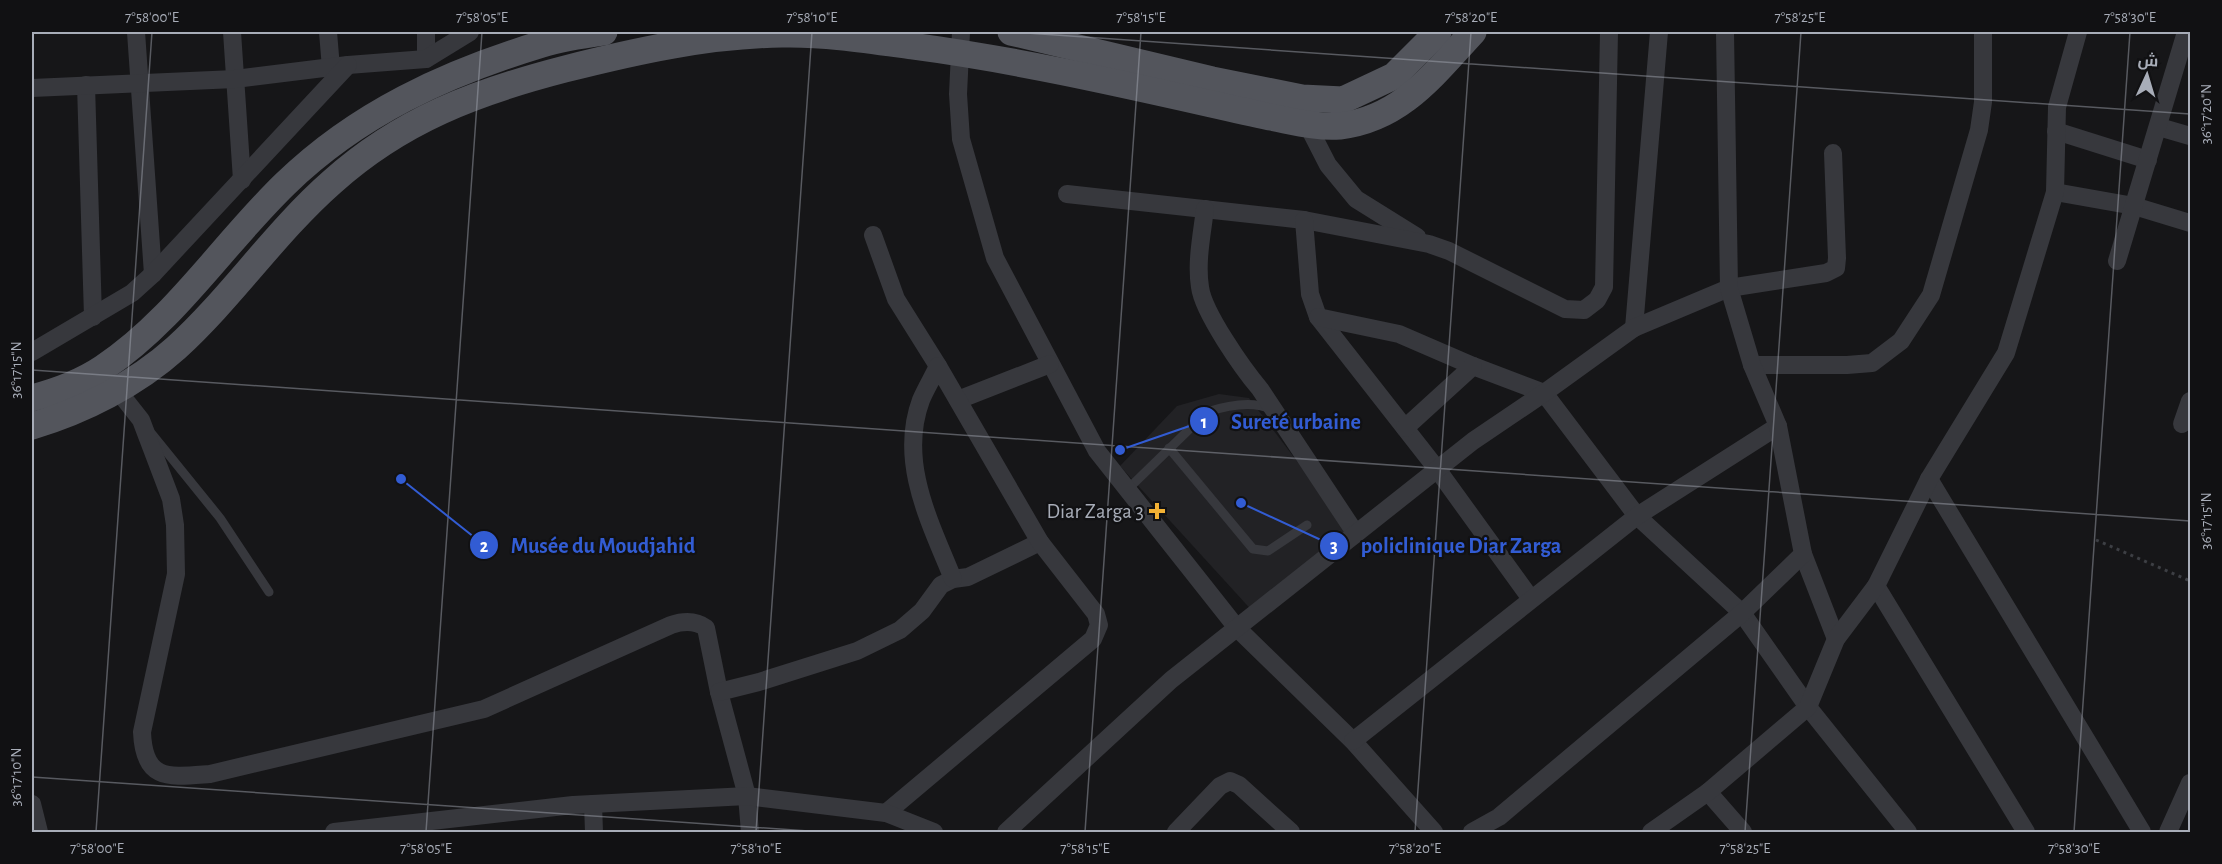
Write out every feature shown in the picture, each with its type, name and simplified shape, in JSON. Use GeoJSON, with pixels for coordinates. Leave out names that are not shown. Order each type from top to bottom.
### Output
{"type":"FeatureCollection","features":[{"type":"Feature","properties":{"kind":"main road"},"geometry":{"type":"LineString","coordinates":[[32,398],[110,380],[284,184],[312,160],[394,102],[442,79],[543,43],[604,32]]}},
{"type":"Feature","properties":{"kind":"main road"},"geometry":{"type":"LineString","coordinates":[[1011,32],[1212,80],[1302,98],[1343,100],[1394,76],[1437,32]]}},
{"type":"Feature","properties":{"kind":"main road"},"geometry":{"type":"LineString","coordinates":[[32,426],[47,422],[110,380],[175,348],[329,184],[359,159],[397,133],[462,100],[545,74],[672,44],[740,34],[960,42],[1307,124],[1338,126],[1376,117],[1398,106],[1416,93],[1473,32]]}},
{"type":"Feature","properties":{"kind":"street"},"geometry":{"type":"LineString","coordinates":[[136,32],[153,274]]}},
{"type":"Feature","properties":{"kind":"street"},"geometry":{"type":"LineString","coordinates":[[232,32],[242,180]]}},
{"type":"Feature","properties":{"kind":"street"},"geometry":{"type":"LineString","coordinates":[[328,32],[339,67]]}},
{"type":"Feature","properties":{"kind":"street"},"geometry":{"type":"LineString","coordinates":[[426,32],[426,59]]}},
{"type":"Feature","properties":{"kind":"street"},"geometry":{"type":"LineString","coordinates":[[32,88],[235,79],[426,59],[470,32]]}},
{"type":"Feature","properties":{"kind":"street"},"geometry":{"type":"LineString","coordinates":[[1067,194],[1304,220],[1429,244],[1449,251],[1565,309],[1584,310],[1597,300],[1604,287],[1609,32]]}},
{"type":"Feature","properties":{"kind":"street"},"geometry":{"type":"LineString","coordinates":[[1634,328],[1659,32]]}},
{"type":"Feature","properties":{"kind":"street"},"geometry":{"type":"LineString","coordinates":[[1725,32],[1729,288],[1752,365],[1778,426],[1803,554],[1836,639]]}},
{"type":"Feature","properties":{"kind":"street"},"geometry":{"type":"LineString","coordinates":[[1752,365],[1872,363],[1901,341],[1931,295],[1978,130],[1983,102],[1983,32]]}},
{"type":"Feature","properties":{"kind":"street"},"geometry":{"type":"LineString","coordinates":[[1651,832],[1708,792],[1808,707],[1836,639],[1876,586],[1929,479],[2006,353],[2055,192],[2056,107],[2078,32]]}},
{"type":"Feature","properties":{"kind":"street"},"geometry":{"type":"LineString","coordinates":[[2117,261],[2186,32]]}},
{"type":"Feature","properties":{"kind":"street"},"geometry":{"type":"LineString","coordinates":[[960,42],[958,94],[961,139],[995,258],[1097,451],[1237,628],[1353,741],[1434,832]]}},
{"type":"Feature","properties":{"kind":"street"},"geometry":{"type":"LineString","coordinates":[[32,352],[132,294],[242,180],[339,67]]}},
{"type":"Feature","properties":{"kind":"street"},"geometry":{"type":"LineString","coordinates":[[86,85],[93,317]]}},
{"type":"Feature","properties":{"kind":"street"},"geometry":{"type":"LineString","coordinates":[[1307,124],[1328,165],[1356,199],[1380,216],[1429,244]]}},
{"type":"Feature","properties":{"kind":"street"},"geometry":{"type":"LineString","coordinates":[[2159,127],[2190,136]]}},
{"type":"Feature","properties":{"kind":"street"},"geometry":{"type":"LineString","coordinates":[[2056,131],[2148,160]]}},
{"type":"Feature","properties":{"kind":"street"},"geometry":{"type":"LineString","coordinates":[[1006,832],[1171,680],[1473,441],[1634,328],[1729,288],[1826,273],[1836,268],[1833,153]]}},
{"type":"Feature","properties":{"kind":"street"},"geometry":{"type":"LineString","coordinates":[[2055,192],[2134,206],[2190,224]]}},
{"type":"Feature","properties":{"kind":"street"},"geometry":{"type":"LineString","coordinates":[[1204,209],[1198,278],[1203,303],[1248,375],[1356,534]]}},
{"type":"Feature","properties":{"kind":"street"},"geometry":{"type":"LineString","coordinates":[[1304,220],[1310,294],[1318,317],[1437,469],[1531,599]]}},
{"type":"Feature","properties":{"kind":"street"},"geometry":{"type":"LineString","coordinates":[[873,235],[896,299],[938,366],[1040,542],[1096,614],[1099,626],[1093,639],[886,813]]}},
{"type":"Feature","properties":{"kind":"street"},"geometry":{"type":"LineString","coordinates":[[1318,317],[1399,334],[1544,393],[1637,516],[1742,613],[1808,707],[1908,832]]}},
{"type":"Feature","properties":{"kind":"street"},"geometry":{"type":"LineString","coordinates":[[958,400],[1050,364]]}},
{"type":"Feature","properties":{"kind":"street"},"geometry":{"type":"LineString","coordinates":[[938,366],[921,400],[915,431],[913,461],[918,491],[953,579]]}},
{"type":"Feature","properties":{"kind":"street"},"geometry":{"type":"LineString","coordinates":[[1405,428],[1473,366]]}},
{"type":"Feature","properties":{"kind":"street"},"geometry":{"type":"LineString","coordinates":[[110,380],[141,420],[171,498],[175,525],[176,574],[142,732],[143,751],[147,762],[153,769],[177,776],[210,774],[484,709],[671,625],[685,622],[699,623],[706,628],[719,692],[747,796],[750,832]]}},
{"type":"Feature","properties":{"kind":"street"},"geometry":{"type":"LineString","coordinates":[[2182,424],[2190,401]]}},
{"type":"Feature","properties":{"kind":"street"},"geometry":{"type":"LineString","coordinates":[[1353,741],[1637,516],[1778,426]]}},
{"type":"Feature","properties":{"kind":"street"},"geometry":{"type":"LineString","coordinates":[[1929,479],[2142,832]]}},
{"type":"Feature","properties":{"kind":"street"},"geometry":{"type":"LineString","coordinates":[[719,692],[759,682],[857,651],[900,630],[922,611],[941,585],[953,579],[968,577],[1040,542]]}},
{"type":"Feature","properties":{"kind":"street"},"geometry":{"type":"LineString","coordinates":[[1472,832],[1499,817],[1742,613],[1803,554]]}},
{"type":"Feature","properties":{"kind":"street"},"geometry":{"type":"LineString","coordinates":[[1876,586],[2026,832]]}},
{"type":"Feature","properties":{"kind":"street"},"geometry":{"type":"LineString","coordinates":[[1176,832],[1220,786],[1230,781],[1239,785],[1291,832]]}},
{"type":"Feature","properties":{"kind":"street"},"geometry":{"type":"LineString","coordinates":[[2168,832],[2190,783]]}},
{"type":"Feature","properties":{"kind":"street"},"geometry":{"type":"LineString","coordinates":[[1708,792],[1743,832]]}},
{"type":"Feature","properties":{"kind":"street"},"geometry":{"type":"LineString","coordinates":[[334,832],[381,829],[593,804],[747,796],[886,813],[934,832]]}},
{"type":"Feature","properties":{"kind":"street"},"geometry":{"type":"LineString","coordinates":[[32,804],[39,832]]}},
{"type":"Feature","properties":{"kind":"street"},"geometry":{"type":"LineString","coordinates":[[593,804],[594,832]]}},
{"type":"Feature","properties":{"kind":"lane"},"geometry":{"type":"LineString","coordinates":[[1128,489],[1207,412],[1254,404],[1273,411]]}},
{"type":"Feature","properties":{"kind":"lane"},"geometry":{"type":"LineString","coordinates":[[141,420],[220,518],[269,592]]}},
{"type":"Feature","properties":{"kind":"lane"},"geometry":{"type":"LineString","coordinates":[[1169,448],[1253,549],[1268,551],[1308,525]]}},
{"type":"Feature","properties":{"kind":"path"},"geometry":{"type":"LineString","coordinates":[[2096,540],[2190,581]]}},
{"type":"Feature","properties":{"kind":"shaded area"},"geometry":{"type":"Polygon","coordinates":[[[1219,394],[1249,398],[1356,539],[1256,615],[1120,466],[1177,406],[1219,394]]]}},
{"type":"Feature","properties":{"kind":"place","name":"Sureté urbaine"},"geometry":{"type":"Point","coordinates":[1120,450]}},
{"type":"Feature","properties":{"kind":"place","name":"Musée du Moudjahid"},"geometry":{"type":"Point","coordinates":[401,479]}},
{"type":"Feature","properties":{"kind":"place","name":"policlinique Diar Zarga"},"geometry":{"type":"Point","coordinates":[1241,503]}},
{"type":"Feature","properties":{"kind":"place","name":"Diar Zarga 3"},"geometry":{"type":"Point","coordinates":[1157,511]}}]}
